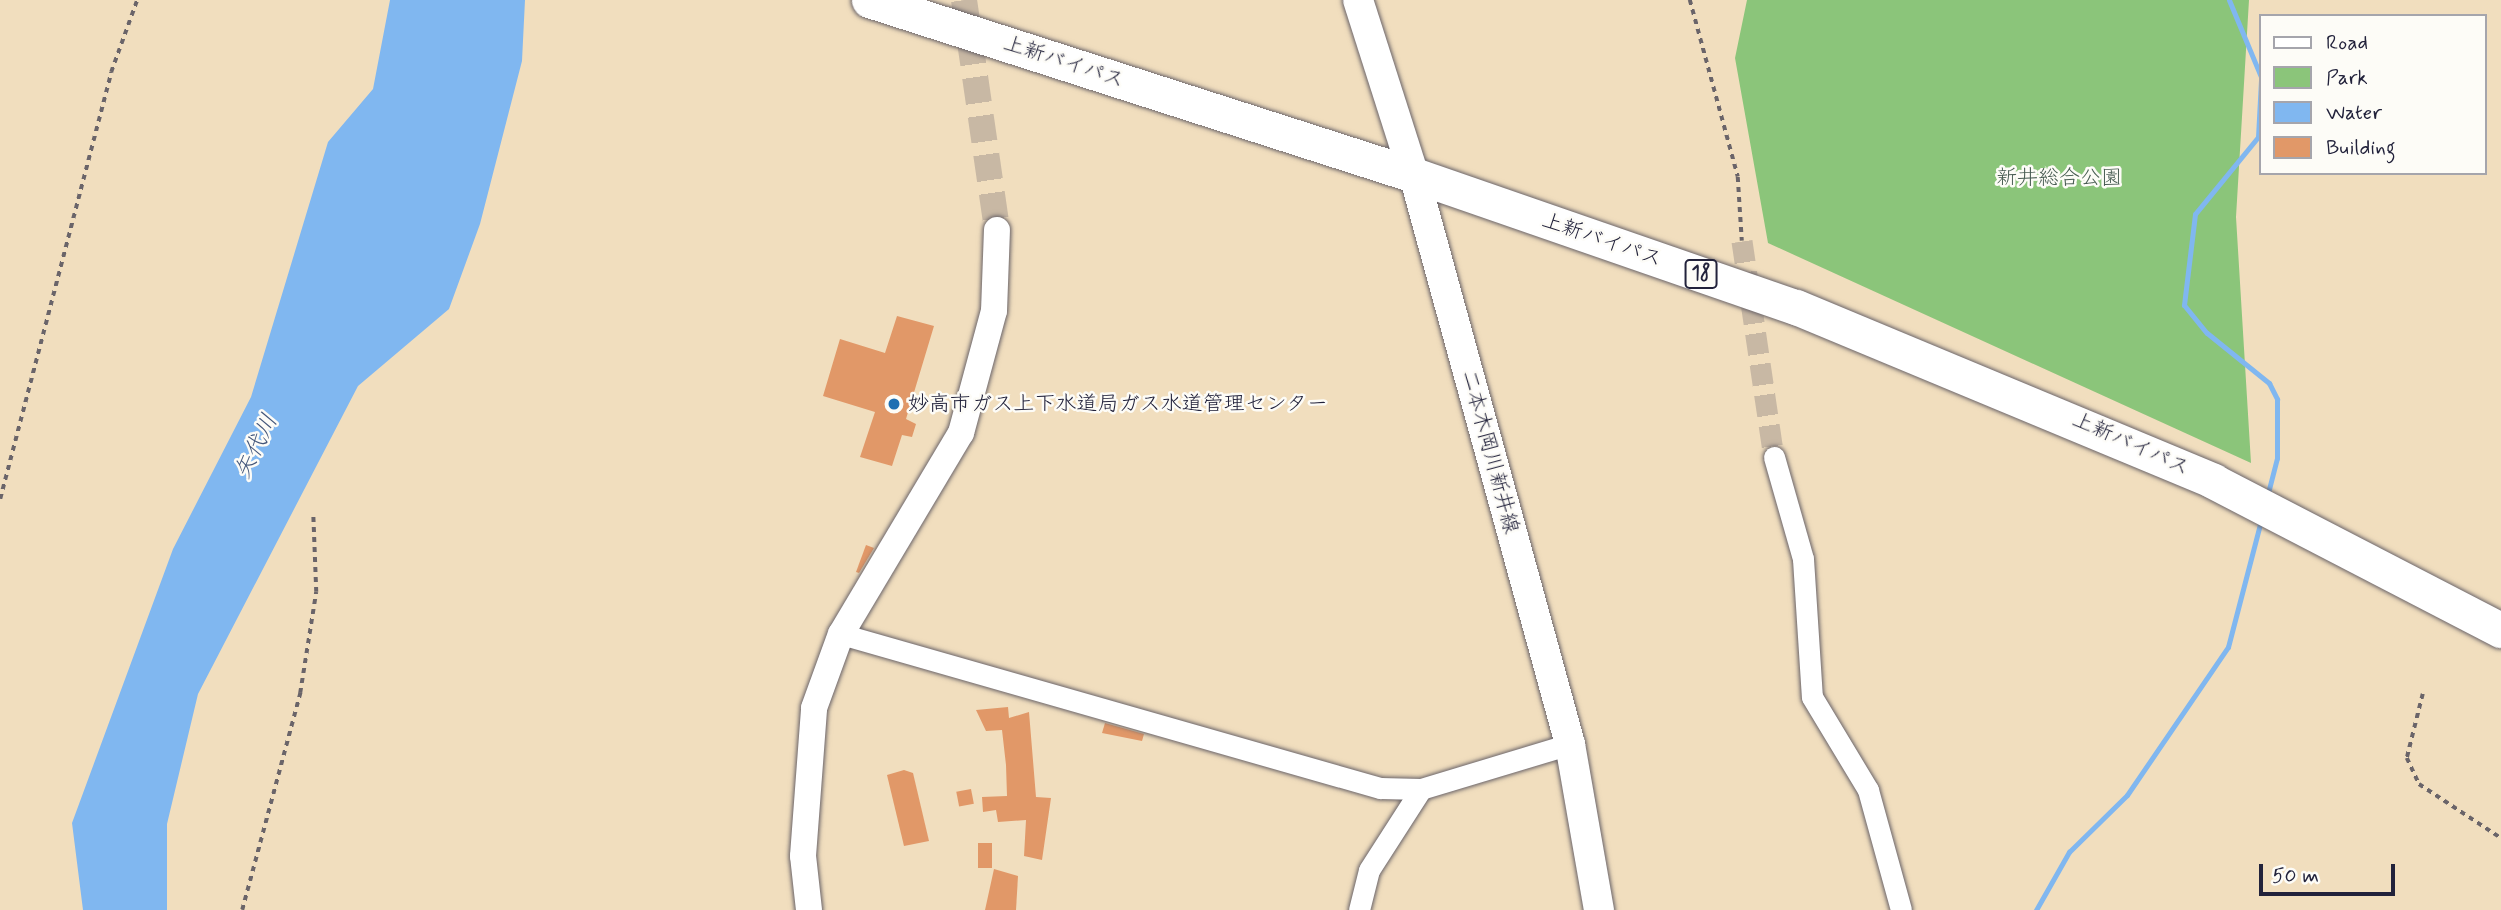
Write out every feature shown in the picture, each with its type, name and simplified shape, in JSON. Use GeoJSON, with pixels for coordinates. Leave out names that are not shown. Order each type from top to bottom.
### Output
{"type":"FeatureCollection","features":[{"type":"Feature","properties":{"kind":"highway","name":"上新バイパス"},"geometry":{"type":"LineString","coordinates":[[869,0],[1414,175],[1796,307],[1995,386],[2213,481],[2501,631]]}},
{"type":"Feature","properties":{"kind":"main road","name":"二本木岡川新井線"},"geometry":{"type":"LineString","coordinates":[[1358,0],[1414,175],[1570,744],[1599,910]]}},
{"type":"Feature","properties":{"kind":"street"},"geometry":{"type":"LineString","coordinates":[[808,910],[806,756],[814,708],[841,634],[961,433],[994,311],[997,230]]}},
{"type":"Feature","properties":{"kind":"street"},"geometry":{"type":"LineString","coordinates":[[1773,457],[1803,559],[1812,697],[1868,790],[1901,910]]}},
{"type":"Feature","properties":{"kind":"street"},"geometry":{"type":"LineString","coordinates":[[841,634],[1321,773],[1421,789],[1570,744]]}},
{"type":"Feature","properties":{"kind":"street"},"geometry":{"type":"LineString","coordinates":[[1359,910],[1369,870],[1421,789]]}},
{"type":"Feature","properties":{"kind":"path"},"geometry":{"type":"LineString","coordinates":[[0,499],[111,72],[137,0]]}},
{"type":"Feature","properties":{"kind":"path"},"geometry":{"type":"LineString","coordinates":[[1690,0],[1738,177],[1742,241]]}},
{"type":"Feature","properties":{"kind":"path"},"geometry":{"type":"LineString","coordinates":[[242,910],[300,693],[316,592],[313,513]]}},
{"type":"Feature","properties":{"kind":"path"},"geometry":{"type":"LineString","coordinates":[[2423,694],[2407,758],[2418,784],[2501,838]]}},
{"type":"Feature","properties":{"kind":"green space","name":"新井総合公園"},"geometry":{"type":"Polygon","coordinates":[[[1747,0],[2249,0],[2236,217],[2251,463],[1768,243],[1735,58],[1747,0]]]}},
{"type":"Feature","properties":{"kind":"water","name":"矢代川"},"geometry":{"type":"Polygon","coordinates":[[[390,0],[525,0],[522,61],[480,224],[449,309],[358,386],[198,694],[167,824],[167,910],[83,910],[72,823],[173,549],[251,397],[328,142],[373,89],[390,0]]]}},
{"type":"Feature","properties":{"kind":"building"},"geometry":{"type":"Polygon","coordinates":[[[897,316],[934,326],[906,419],[916,424],[912,437],[902,435],[892,466],[860,457],[875,412],[823,396],[840,339],[885,353],[897,316]]]}},
{"type":"Feature","properties":{"kind":"building"},"geometry":{"type":"Polygon","coordinates":[[[866,545],[874,548],[859,573],[856,572],[866,545]]]}},
{"type":"Feature","properties":{"kind":"building"},"geometry":{"type":"Polygon","coordinates":[[[1008,707],[1009,718],[1029,712],[1036,797],[1051,798],[1042,860],[1024,856],[1026,820],[998,822],[996,810],[983,812],[982,797],[1007,796],[1006,765],[1002,730],[986,731],[976,710],[1008,707]]]}},
{"type":"Feature","properties":{"kind":"building"},"geometry":{"type":"Polygon","coordinates":[[[1105,723],[1144,734],[1142,741],[1102,733],[1105,723]]]}},
{"type":"Feature","properties":{"kind":"building"},"geometry":{"type":"Polygon","coordinates":[[[904,770],[913,773],[929,841],[904,846],[887,775],[904,770]]]}},
{"type":"Feature","properties":{"kind":"building"},"geometry":{"type":"Polygon","coordinates":[[[971,789],[974,804],[959,807],[956,792],[971,789]]]}},
{"type":"Feature","properties":{"kind":"building"},"geometry":{"type":"Polygon","coordinates":[[[978,843],[992,843],[992,868],[978,868],[978,843]]]}},
{"type":"Feature","properties":{"kind":"building"},"geometry":{"type":"Polygon","coordinates":[[[994,869],[1018,876],[1016,910],[985,910],[994,869]]]}},
{"type":"Feature","properties":{"kind":"waterway"},"geometry":{"type":"LineString","coordinates":[[2229,0],[2260,75]]}},
{"type":"Feature","properties":{"kind":"waterway"},"geometry":{"type":"LineString","coordinates":[[2260,99],[2258,137],[2195,214],[2184,305],[2207,333],[2269,383],[2277,399],[2277,458],[2267,497]]}},
{"type":"Feature","properties":{"kind":"waterway"},"geometry":{"type":"LineString","coordinates":[[2036,910],[2069,852],[2127,795],[2228,647],[2261,520]]}},
{"type":"Feature","properties":{"kind":"tunnel"},"geometry":{"type":"LineString","coordinates":[[964,0],[997,230]]}},
{"type":"Feature","properties":{"kind":"tunnel"},"geometry":{"type":"LineString","coordinates":[[1742,241],[1774,457]]}},
{"type":"Feature","properties":{"kind":"place","name":"妙高市ガス上下水道局ガス水道管理センター"},"geometry":{"type":"Point","coordinates":[894,404]}}]}
